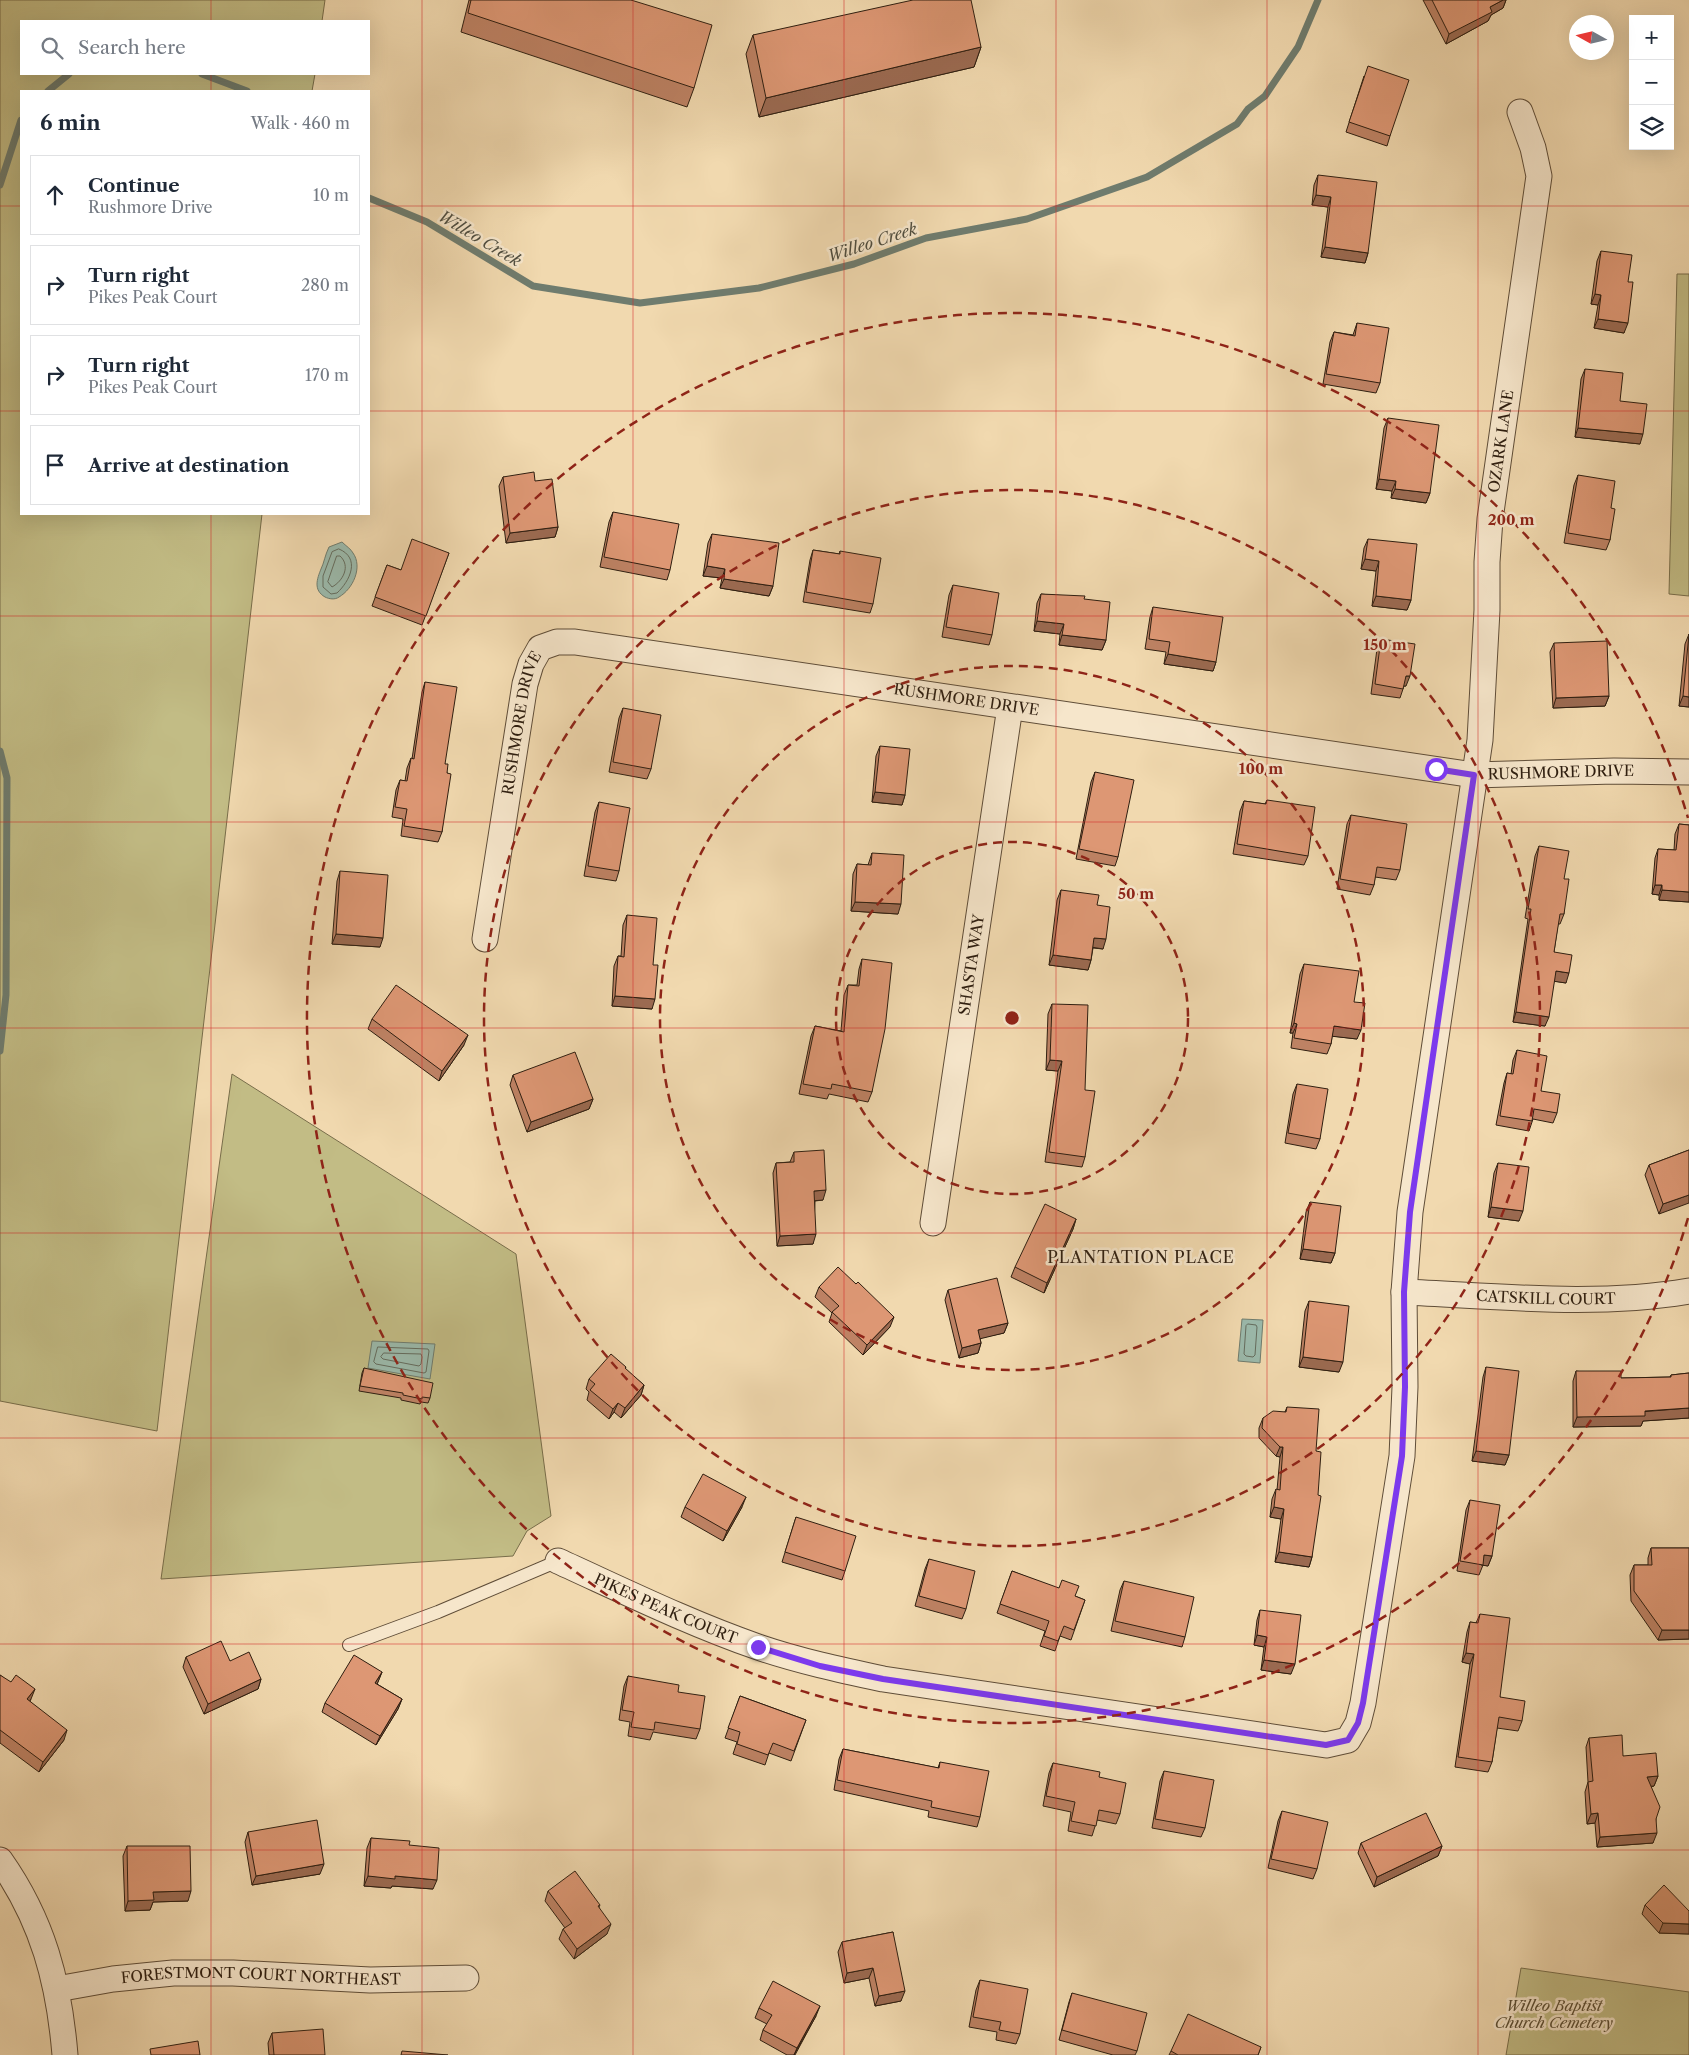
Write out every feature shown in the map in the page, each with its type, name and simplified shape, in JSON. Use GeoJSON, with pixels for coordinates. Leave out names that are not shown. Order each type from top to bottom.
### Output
{"type":"FeatureCollection","features":[{"type":"Feature","properties":{"kind":"street","name":"OZARK LANE"},"geometry":{"type":"LineString","coordinates":[[1474,775],[1481,720],[1488,610],[1487,562],[1490,519],[1539,176],[1533,148],[1520,112]]}},
{"type":"Feature","properties":{"kind":"street","name":"RUSHMORE DRIVE"},"geometry":{"type":"LineString","coordinates":[[485,939],[525,684],[530,664],[540,648],[557,642],[576,642],[1474,775],[1614,771],[1689,772]]}},
{"type":"Feature","properties":{"kind":"street","name":"SHASTA WAY"},"geometry":{"type":"LineString","coordinates":[[933,1223],[1010,707]]}},
{"type":"Feature","properties":{"kind":"street","name":"PIKES PEAK COURT"},"geometry":{"type":"LineString","coordinates":[[558,1561],[705,1627],[758,1647],[820,1666],[883,1679],[1326,1745],[1348,1740],[1358,1723],[1363,1703],[1402,1456],[1405,1387],[1404,1292],[1410,1212],[1474,775]]}},
{"type":"Feature","properties":{"kind":"street","name":"CATSKILL COURT"},"geometry":{"type":"LineString","coordinates":[[1404,1292],[1574,1299],[1630,1299],[1689,1291]]}},
{"type":"Feature","properties":{"kind":"street"},"geometry":{"type":"LineString","coordinates":[[0,1860],[10,1874],[44,1942],[57,1989],[65,2055]]}},
{"type":"Feature","properties":{"kind":"street","name":"FORESTMONT COURT NORTHEAST"},"geometry":{"type":"LineString","coordinates":[[57,1989],[113,1979],[173,1972],[370,1980],[466,1978]]}},
{"type":"Feature","properties":{"kind":"lane"},"geometry":{"type":"LineString","coordinates":[[349,1645],[438,1612],[558,1561]]}},
{"type":"Feature","properties":{"kind":"green space"},"geometry":{"type":"Polygon","coordinates":[[[0,0],[325,0],[322,20],[20,20],[20,75],[315,75],[312,90],[20,90],[20,515],[262,515],[157,1431],[0,1401],[0,0]]]}},
{"type":"Feature","properties":{"kind":"green space"},"geometry":{"type":"Polygon","coordinates":[[[1677,274],[1689,274],[1689,596],[1669,594],[1677,274]]]}},
{"type":"Feature","properties":{"kind":"green space"},"geometry":{"type":"Polygon","coordinates":[[[232,1074],[516,1254],[551,1516],[527,1531],[513,1556],[161,1579],[232,1074]]]}},
{"type":"Feature","properties":{"kind":"green space","name":"Willeo Baptist Church Cemetery"},"geometry":{"type":"Polygon","coordinates":[[[1521,1968],[1689,1992],[1689,2055],[1506,2055],[1521,1968]]]}},
{"type":"Feature","properties":{"kind":"water"},"geometry":{"type":"Polygon","coordinates":[[[342,542],[351,550],[356,559],[357,571],[348,589],[336,599],[332,599],[325,597],[317,588],[318,577],[329,547],[342,542]]]}},
{"type":"Feature","properties":{"kind":"water"},"geometry":{"type":"Polygon","coordinates":[[[1242,1319],[1263,1320],[1260,1363],[1238,1361],[1242,1319]]]}},
{"type":"Feature","properties":{"kind":"water"},"geometry":{"type":"Polygon","coordinates":[[[372,1341],[435,1344],[430,1379],[368,1368],[372,1341]]]}},
{"type":"Feature","properties":{"kind":"building"},"geometry":{"type":"Polygon","coordinates":[[[471,0],[631,0],[712,25],[694,88],[468,13],[471,0]]]}},
{"type":"Feature","properties":{"kind":"building"},"geometry":{"type":"Polygon","coordinates":[[[913,0],[971,0],[981,47],[766,98],[753,35],[913,0]]]}},
{"type":"Feature","properties":{"kind":"building"},"geometry":{"type":"Polygon","coordinates":[[[1432,0],[1503,0],[1490,7],[1492,12],[1449,34],[1432,0]]]}},
{"type":"Feature","properties":{"kind":"building"},"geometry":{"type":"Polygon","coordinates":[[[1368,66],[1409,80],[1390,136],[1349,122],[1368,66]]]}},
{"type":"Feature","properties":{"kind":"building"},"geometry":{"type":"Polygon","coordinates":[[[1318,175],[1377,182],[1368,253],[1325,247],[1331,197],[1316,195],[1318,175]]]}},
{"type":"Feature","properties":{"kind":"building"},"geometry":{"type":"Polygon","coordinates":[[[1601,251],[1632,255],[1628,282],[1633,282],[1628,323],[1598,319],[1601,295],[1595,294],[1601,251]]]}},
{"type":"Feature","properties":{"kind":"building"},"geometry":{"type":"Polygon","coordinates":[[[1357,323],[1389,328],[1380,383],[1326,374],[1334,332],[1355,336],[1357,323]]]}},
{"type":"Feature","properties":{"kind":"building"},"geometry":{"type":"Polygon","coordinates":[[[1585,369],[1623,373],[1620,401],[1647,404],[1643,434],[1578,428],[1585,369]]]}},
{"type":"Feature","properties":{"kind":"building"},"geometry":{"type":"Polygon","coordinates":[[[1388,418],[1439,425],[1430,493],[1395,489],[1396,481],[1379,479],[1388,418]]]}},
{"type":"Feature","properties":{"kind":"building"},"geometry":{"type":"Polygon","coordinates":[[[534,472],[535,481],[552,479],[558,527],[510,533],[503,477],[534,472]]]}},
{"type":"Feature","properties":{"kind":"building"},"geometry":{"type":"Polygon","coordinates":[[[1578,475],[1615,481],[1611,508],[1615,509],[1610,540],[1568,533],[1578,475]]]}},
{"type":"Feature","properties":{"kind":"building"},"geometry":{"type":"Polygon","coordinates":[[[613,512],[679,524],[670,570],[604,557],[613,512]]]}},
{"type":"Feature","properties":{"kind":"building"},"geometry":{"type":"Polygon","coordinates":[[[712,534],[779,543],[773,586],[724,579],[725,569],[707,566],[712,534]]]}},
{"type":"Feature","properties":{"kind":"building"},"geometry":{"type":"Polygon","coordinates":[[[412,539],[449,553],[426,616],[375,597],[387,565],[401,570],[412,539]]]}},
{"type":"Feature","properties":{"kind":"building"},"geometry":{"type":"Polygon","coordinates":[[[1368,539],[1417,544],[1411,600],[1376,596],[1379,561],[1365,559],[1368,539]]]}},
{"type":"Feature","properties":{"kind":"building"},"geometry":{"type":"Polygon","coordinates":[[[813,550],[840,554],[840,551],[881,558],[873,604],[806,592],[813,550]]]}},
{"type":"Feature","properties":{"kind":"building"},"geometry":{"type":"Polygon","coordinates":[[[953,585],[999,593],[992,635],[946,627],[953,585]]]}},
{"type":"Feature","properties":{"kind":"building"},"geometry":{"type":"Polygon","coordinates":[[[1041,594],[1085,596],[1084,599],[1110,602],[1106,640],[1062,635],[1064,624],[1037,621],[1041,594]]]}},
{"type":"Feature","properties":{"kind":"building"},"geometry":{"type":"Polygon","coordinates":[[[1153,607],[1223,617],[1216,662],[1168,654],[1170,642],[1149,639],[1153,607]]]}},
{"type":"Feature","properties":{"kind":"building"},"geometry":{"type":"Polygon","coordinates":[[[1689,634],[1689,697],[1683,696],[1689,634]]]}},
{"type":"Feature","properties":{"kind":"building"},"geometry":{"type":"Polygon","coordinates":[[[1381,639],[1415,644],[1410,676],[1406,676],[1403,689],[1375,684],[1381,639]]]}},
{"type":"Feature","properties":{"kind":"building"},"geometry":{"type":"Polygon","coordinates":[[[1607,641],[1609,696],[1556,698],[1554,643],[1607,641]]]}},
{"type":"Feature","properties":{"kind":"building"},"geometry":{"type":"Polygon","coordinates":[[[425,682],[457,687],[445,764],[448,764],[447,773],[451,774],[442,832],[404,826],[407,809],[395,807],[400,780],[407,781],[411,758],[414,759],[425,682]]]}},
{"type":"Feature","properties":{"kind":"building"},"geometry":{"type":"Polygon","coordinates":[[[623,708],[661,715],[651,769],[613,762],[623,708]]]}},
{"type":"Feature","properties":{"kind":"building"},"geometry":{"type":"Polygon","coordinates":[[[880,746],[910,749],[905,795],[875,792],[880,746]]]}},
{"type":"Feature","properties":{"kind":"building"},"geometry":{"type":"Polygon","coordinates":[[[1095,772],[1134,780],[1118,857],[1079,849],[1095,772]]]}},
{"type":"Feature","properties":{"kind":"building"},"geometry":{"type":"Polygon","coordinates":[[[1267,800],[1315,807],[1308,856],[1237,844],[1244,801],[1266,804],[1267,800]]]}},
{"type":"Feature","properties":{"kind":"building"},"geometry":{"type":"Polygon","coordinates":[[[599,802],[630,808],[619,871],[588,866],[599,802]]]}},
{"type":"Feature","properties":{"kind":"building"},"geometry":{"type":"Polygon","coordinates":[[[1351,815],[1407,824],[1400,870],[1377,867],[1374,885],[1340,879],[1351,815]]]}},
{"type":"Feature","properties":{"kind":"building"},"geometry":{"type":"Polygon","coordinates":[[[1679,824],[1689,825],[1689,892],[1662,890],[1662,885],[1655,885],[1658,849],[1676,850],[1679,824]]]}},
{"type":"Feature","properties":{"kind":"building"},"geometry":{"type":"Polygon","coordinates":[[[1539,846],[1569,851],[1564,879],[1569,879],[1564,914],[1560,914],[1554,952],[1572,955],[1569,973],[1556,971],[1549,1017],[1516,1012],[1531,909],[1528,909],[1539,846]]]}},
{"type":"Feature","properties":{"kind":"building"},"geometry":{"type":"Polygon","coordinates":[[[872,853],[904,855],[901,904],[855,902],[857,864],[871,865],[872,853]]]}},
{"type":"Feature","properties":{"kind":"building"},"geometry":{"type":"Polygon","coordinates":[[[340,871],[388,875],[383,938],[336,934],[340,871]]]}},
{"type":"Feature","properties":{"kind":"building"},"geometry":{"type":"Polygon","coordinates":[[[1061,890],[1099,895],[1097,905],[1110,907],[1106,939],[1094,938],[1091,960],[1053,955],[1061,890]]]}},
{"type":"Feature","properties":{"kind":"building"},"geometry":{"type":"Polygon","coordinates":[[[627,915],[657,918],[653,965],[658,965],[655,999],[615,996],[618,956],[624,957],[627,915]]]}},
{"type":"Feature","properties":{"kind":"building"},"geometry":{"type":"Polygon","coordinates":[[[862,959],[892,963],[885,1029],[872,1092],[832,1084],[831,1089],[803,1084],[815,1026],[844,1032],[848,985],[859,986],[862,959]]]}},
{"type":"Feature","properties":{"kind":"building"},"geometry":{"type":"Polygon","coordinates":[[[1304,964],[1359,971],[1354,1002],[1365,1003],[1361,1030],[1334,1026],[1331,1044],[1294,1038],[1297,1024],[1294,1023],[1304,964]]]}},
{"type":"Feature","properties":{"kind":"building"},"geometry":{"type":"Polygon","coordinates":[[[396,985],[468,1035],[442,1071],[372,1019],[396,985]]]}},
{"type":"Feature","properties":{"kind":"building"},"geometry":{"type":"Polygon","coordinates":[[[1052,1004],[1088,1005],[1085,1090],[1095,1091],[1085,1157],[1049,1152],[1062,1061],[1050,1060],[1052,1004]]]}},
{"type":"Feature","properties":{"kind":"building"},"geometry":{"type":"Polygon","coordinates":[[[1517,1050],[1547,1056],[1541,1091],[1560,1094],[1557,1113],[1534,1109],[1532,1121],[1500,1116],[1507,1073],[1513,1074],[1517,1050]]]}},
{"type":"Feature","properties":{"kind":"building"},"geometry":{"type":"Polygon","coordinates":[[[575,1052],[593,1099],[531,1122],[513,1075],[575,1052]]]}},
{"type":"Feature","properties":{"kind":"building"},"geometry":{"type":"Polygon","coordinates":[[[1297,1084],[1328,1089],[1320,1139],[1288,1133],[1297,1084]]]}},
{"type":"Feature","properties":{"kind":"building"},"geometry":{"type":"Polygon","coordinates":[[[824,1150],[826,1190],[814,1191],[816,1234],[780,1236],[776,1163],[794,1162],[794,1152],[824,1150]]]}},
{"type":"Feature","properties":{"kind":"building"},"geometry":{"type":"Polygon","coordinates":[[[1689,1150],[1689,1195],[1663,1204],[1649,1165],[1689,1150]]]}},
{"type":"Feature","properties":{"kind":"building"},"geometry":{"type":"Polygon","coordinates":[[[1498,1163],[1529,1167],[1523,1211],[1491,1207],[1498,1163]]]}},
{"type":"Feature","properties":{"kind":"building"},"geometry":{"type":"Polygon","coordinates":[[[1310,1202],[1341,1206],[1335,1253],[1303,1249],[1310,1202]]]}},
{"type":"Feature","properties":{"kind":"building"},"geometry":{"type":"Polygon","coordinates":[[[1045,1204],[1076,1219],[1047,1283],[1015,1267],[1045,1204]]]}},
{"type":"Feature","properties":{"kind":"building"},"geometry":{"type":"Polygon","coordinates":[[[838,1267],[856,1284],[858,1282],[894,1317],[867,1345],[832,1312],[839,1306],[819,1287],[838,1267]]]}},
{"type":"Feature","properties":{"kind":"building"},"geometry":{"type":"Polygon","coordinates":[[[997,1278],[1008,1323],[978,1330],[981,1343],[962,1348],[948,1290],[997,1278]]]}},
{"type":"Feature","properties":{"kind":"building"},"geometry":{"type":"Polygon","coordinates":[[[1309,1301],[1349,1306],[1343,1362],[1303,1357],[1309,1301]]]}},
{"type":"Feature","properties":{"kind":"building"},"geometry":{"type":"Polygon","coordinates":[[[611,1354],[644,1385],[625,1408],[618,1403],[613,1409],[590,1390],[595,1384],[589,1379],[611,1354]]]}},
{"type":"Feature","properties":{"kind":"building"},"geometry":{"type":"Polygon","coordinates":[[[1486,1367],[1519,1371],[1509,1455],[1476,1451],[1486,1367]]]}},
{"type":"Feature","properties":{"kind":"building"},"geometry":{"type":"Polygon","coordinates":[[[364,1368],[433,1383],[430,1398],[422,1397],[422,1399],[403,1395],[403,1393],[360,1386],[364,1368]]]}},
{"type":"Feature","properties":{"kind":"building"},"geometry":{"type":"Polygon","coordinates":[[[1576,1371],[1621,1371],[1621,1378],[1671,1377],[1671,1375],[1689,1373],[1689,1408],[1645,1411],[1645,1416],[1577,1417],[1576,1371]]]}},
{"type":"Feature","properties":{"kind":"building"},"geometry":{"type":"Polygon","coordinates":[[[1287,1407],[1319,1409],[1316,1451],[1321,1452],[1318,1495],[1321,1496],[1312,1557],[1279,1552],[1284,1509],[1274,1507],[1276,1489],[1280,1490],[1283,1447],[1280,1447],[1262,1428],[1263,1418],[1273,1411],[1286,1412],[1287,1407]]]}},
{"type":"Feature","properties":{"kind":"building"},"geometry":{"type":"Polygon","coordinates":[[[703,1474],[746,1497],[727,1531],[685,1507],[703,1474]]]}},
{"type":"Feature","properties":{"kind":"building"},"geometry":{"type":"Polygon","coordinates":[[[1470,1500],[1500,1505],[1492,1556],[1484,1555],[1483,1565],[1460,1561],[1470,1500]]]}},
{"type":"Feature","properties":{"kind":"building"},"geometry":{"type":"Polygon","coordinates":[[[796,1517],[856,1536],[845,1571],[785,1552],[796,1517]]]}},
{"type":"Feature","properties":{"kind":"building"},"geometry":{"type":"Polygon","coordinates":[[[1651,1548],[1689,1548],[1689,1630],[1662,1630],[1634,1591],[1634,1565],[1652,1565],[1651,1548]]]}},
{"type":"Feature","properties":{"kind":"building"},"geometry":{"type":"Polygon","coordinates":[[[929,1559],[975,1571],[966,1609],[919,1596],[929,1559]]]}},
{"type":"Feature","properties":{"kind":"building"},"geometry":{"type":"Polygon","coordinates":[[[1012,1571],[1059,1588],[1062,1580],[1079,1586],[1075,1596],[1085,1600],[1074,1630],[1064,1626],[1058,1641],[1044,1636],[1049,1621],[1000,1604],[1012,1571]]]}},
{"type":"Feature","properties":{"kind":"building"},"geometry":{"type":"Polygon","coordinates":[[[1124,1581],[1194,1597],[1185,1637],[1115,1621],[1124,1581]]]}},
{"type":"Feature","properties":{"kind":"building"},"geometry":{"type":"Polygon","coordinates":[[[1260,1610],[1301,1615],[1295,1664],[1264,1660],[1267,1637],[1257,1635],[1260,1610]]]}},
{"type":"Feature","properties":{"kind":"building"},"geometry":{"type":"Polygon","coordinates":[[[1480,1614],[1510,1618],[1500,1697],[1525,1701],[1522,1721],[1499,1717],[1492,1762],[1458,1757],[1474,1654],[1466,1653],[1470,1622],[1478,1623],[1480,1614]]]}},
{"type":"Feature","properties":{"kind":"building"},"geometry":{"type":"Polygon","coordinates":[[[221,1641],[230,1661],[249,1652],[261,1679],[208,1704],[186,1657],[221,1641]]]}},
{"type":"Feature","properties":{"kind":"building"},"geometry":{"type":"Polygon","coordinates":[[[354,1655],[382,1672],[375,1683],[402,1699],[380,1736],[325,1703],[354,1655]]]}},
{"type":"Feature","properties":{"kind":"building"},"geometry":{"type":"Polygon","coordinates":[[[0,1675],[11,1682],[16,1675],[35,1689],[27,1699],[67,1730],[43,1762],[0,1730],[0,1675]]]}},
{"type":"Feature","properties":{"kind":"building"},"geometry":{"type":"Polygon","coordinates":[[[628,1676],[679,1685],[678,1692],[705,1696],[700,1729],[655,1722],[654,1730],[631,1727],[634,1712],[622,1710],[628,1676]]]}},
{"type":"Feature","properties":{"kind":"building"},"geometry":{"type":"Polygon","coordinates":[[[740,1696],[806,1720],[794,1751],[773,1743],[768,1755],[737,1744],[740,1732],[728,1728],[740,1696]]]}},
{"type":"Feature","properties":{"kind":"building"},"geometry":{"type":"Polygon","coordinates":[[[1622,1735],[1623,1756],[1656,1753],[1658,1776],[1647,1777],[1660,1807],[1656,1819],[1657,1833],[1600,1837],[1598,1813],[1591,1814],[1588,1782],[1593,1781],[1589,1738],[1622,1735]]]}},
{"type":"Feature","properties":{"kind":"building"},"geometry":{"type":"Polygon","coordinates":[[[843,1749],[939,1768],[940,1762],[989,1771],[980,1817],[931,1807],[932,1801],[837,1780],[843,1749]]]}},
{"type":"Feature","properties":{"kind":"building"},"geometry":{"type":"Polygon","coordinates":[[[1053,1763],[1100,1772],[1099,1777],[1126,1783],[1120,1814],[1099,1810],[1096,1826],[1071,1821],[1075,1802],[1046,1796],[1053,1763]]]}},
{"type":"Feature","properties":{"kind":"building"},"geometry":{"type":"Polygon","coordinates":[[[1164,1771],[1214,1780],[1205,1828],[1155,1819],[1164,1771]]]}},
{"type":"Feature","properties":{"kind":"building"},"geometry":{"type":"Polygon","coordinates":[[[1282,1811],[1328,1822],[1317,1869],[1271,1859],[1282,1811]]]}},
{"type":"Feature","properties":{"kind":"building"},"geometry":{"type":"Polygon","coordinates":[[[1426,1813],[1442,1846],[1377,1877],[1361,1843],[1426,1813]]]}},
{"type":"Feature","properties":{"kind":"building"},"geometry":{"type":"Polygon","coordinates":[[[317,1820],[324,1864],[256,1876],[248,1832],[317,1820]]]}},
{"type":"Feature","properties":{"kind":"building"},"geometry":{"type":"Polygon","coordinates":[[[371,1838],[410,1841],[409,1845],[439,1848],[437,1880],[395,1876],[395,1879],[368,1876],[371,1838]]]}},
{"type":"Feature","properties":{"kind":"building"},"geometry":{"type":"Polygon","coordinates":[[[127,1846],[190,1846],[191,1891],[153,1892],[154,1900],[128,1901],[127,1846]]]}},
{"type":"Feature","properties":{"kind":"building"},"geometry":{"type":"Polygon","coordinates":[[[575,1871],[600,1905],[598,1906],[611,1924],[577,1949],[563,1929],[572,1923],[548,1891],[575,1871]]]}},
{"type":"Feature","properties":{"kind":"building"},"geometry":{"type":"Polygon","coordinates":[[[1664,1885],[1689,1911],[1689,1924],[1663,1923],[1645,1905],[1664,1885]]]}},
{"type":"Feature","properties":{"kind":"building"},"geometry":{"type":"Polygon","coordinates":[[[893,1932],[905,1991],[879,1996],[873,1968],[847,1973],[842,1942],[893,1932]]]}},
{"type":"Feature","properties":{"kind":"building"},"geometry":{"type":"Polygon","coordinates":[[[980,1980],[1028,1989],[1020,2034],[999,2030],[1001,2022],[973,2017],[980,1980]]]}},
{"type":"Feature","properties":{"kind":"building"},"geometry":{"type":"Polygon","coordinates":[[[773,1981],[820,2006],[797,2048],[763,2030],[772,2015],[759,2008],[773,1981]]]}},
{"type":"Feature","properties":{"kind":"building"},"geometry":{"type":"Polygon","coordinates":[[[1072,1993],[1147,2013],[1137,2051],[1062,2030],[1072,1993]]]}},
{"type":"Feature","properties":{"kind":"building"},"geometry":{"type":"Polygon","coordinates":[[[1188,2014],[1261,2047],[1258,2055],[1178,2055],[1171,2051],[1188,2014]]]}},
{"type":"Feature","properties":{"kind":"building"},"geometry":{"type":"Polygon","coordinates":[[[323,2029],[325,2055],[274,2055],[272,2033],[323,2029]]]}},
{"type":"Feature","properties":{"kind":"building"},"geometry":{"type":"Polygon","coordinates":[[[198,2041],[200,2055],[151,2055],[150,2049],[198,2041]]]}},
{"type":"Feature","properties":{"kind":"building"},"geometry":{"type":"Polygon","coordinates":[[[402,2051],[448,2055],[401,2055],[402,2051]]]}},
{"type":"Feature","properties":{"kind":"waterway","name":"Willeo Creek"},"geometry":{"type":"LineString","coordinates":[[370,198],[427,222],[533,286],[640,303],[759,288],[854,264],[926,238],[1027,219],[1147,177],[1237,124],[1248,109],[1265,96],[1298,47],[1318,0]]}},
{"type":"Feature","properties":{"kind":"waterway","name":"Willeo Creek"},"geometry":{"type":"LineString","coordinates":[[49,90],[68,75]]}},
{"type":"Feature","properties":{"kind":"waterway","name":"Willeo Creek"},"geometry":{"type":"LineString","coordinates":[[205,75],[244,90]]}},
{"type":"Feature","properties":{"kind":"waterway","name":"Willeo Creek"},"geometry":{"type":"LineString","coordinates":[[0,185],[20,123]]}},
{"type":"Feature","properties":{"kind":"waterway","name":"Willeo Creek"},"geometry":{"type":"LineString","coordinates":[[0,751],[7,778],[6,995],[0,1051]]}},
{"type":"Feature","properties":{"kind":"district","name":"PLANTATION PLACE"},"geometry":{"type":"Point","coordinates":[1141,1257]}},
{"type":"Feature","properties":{"kind":"route"},"geometry":{"type":"LineString","coordinates":[[758,1647],[820,1666],[883,1679],[1326,1745],[1348,1740],[1358,1723],[1363,1703],[1402,1456],[1405,1387],[1404,1292],[1410,1212],[1474,775],[1436,769]]}}]}
